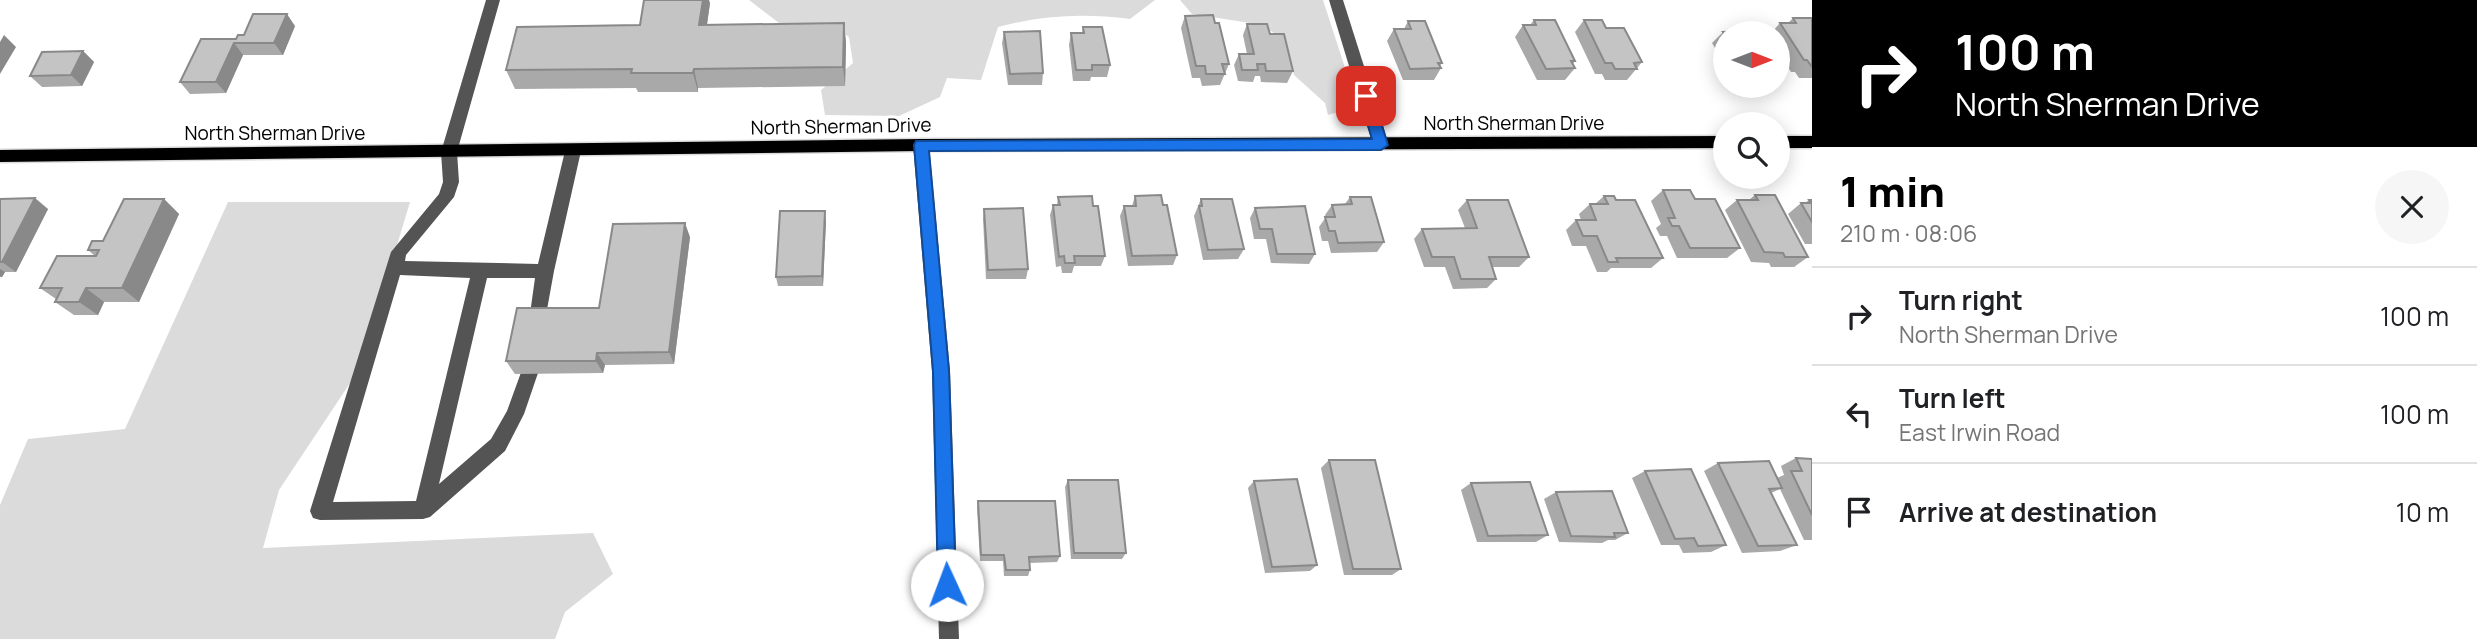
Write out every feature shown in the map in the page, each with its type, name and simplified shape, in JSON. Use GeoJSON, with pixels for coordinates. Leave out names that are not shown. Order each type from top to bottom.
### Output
{"type":"FeatureCollection","features":[{"type":"Feature","properties":{"kind":"main road","name":"North Sherman Drive"},"geometry":{"type":"LineString","coordinates":[[0,156],[921,145],[1713,142]]}},
{"type":"Feature","properties":{"kind":"main road"},"geometry":{"type":"LineString","coordinates":[[1790,142],[1812,142]]}},
{"type":"Feature","properties":{"kind":"street"},"geometry":{"type":"LineString","coordinates":[[493,0],[449,152],[451,182],[446,197],[399,252],[320,511],[423,510],[498,445],[515,414],[529,373]]}},
{"type":"Feature","properties":{"kind":"street"},"geometry":{"type":"LineString","coordinates":[[1336,0],[1381,145]]}},
{"type":"Feature","properties":{"kind":"street"},"geometry":{"type":"LineString","coordinates":[[921,145],[941,371],[949,639]]}},
{"type":"Feature","properties":{"kind":"street"},"geometry":{"type":"LineString","coordinates":[[538,321],[545,271],[573,151]]}},
{"type":"Feature","properties":{"kind":"street"},"geometry":{"type":"LineString","coordinates":[[396,268],[545,271]]}},
{"type":"Feature","properties":{"kind":"street"},"geometry":{"type":"LineString","coordinates":[[423,510],[480,271]]}},
{"type":"Feature","properties":{"kind":"shaded area"},"geometry":{"type":"Polygon","coordinates":[[[749,0],[1155,0],[1130,19],[1063,16],[998,27],[981,80],[947,78],[940,97],[899,116],[825,115],[821,90],[853,63],[849,37],[830,24],[779,23],[749,0]]]}},
{"type":"Feature","properties":{"kind":"shaded area"},"geometry":{"type":"Polygon","coordinates":[[[1180,0],[1323,0],[1348,77],[1349,109],[1328,115],[1325,103],[1294,75],[1286,42],[1263,25],[1192,14],[1180,0]]]}},
{"type":"Feature","properties":{"kind":"shaded area"},"geometry":{"type":"Polygon","coordinates":[[[228,202],[410,202],[360,368],[279,490],[263,548],[593,533],[613,574],[565,612],[555,639],[0,639],[0,505],[28,439],[125,429],[228,202]]]}},
{"type":"Feature","properties":{"kind":"building"},"geometry":{"type":"Polygon","coordinates":[[[644,0],[703,0],[699,25],[844,23],[843,67],[694,69],[693,73],[631,73],[632,69],[506,70],[517,27],[640,25],[644,0]]]}},
{"type":"Feature","properties":{"kind":"building"},"geometry":{"type":"Polygon","coordinates":[[[253,14],[287,14],[274,43],[234,43],[216,82],[180,82],[201,39],[236,39],[238,35],[244,35],[253,14]]]}},
{"type":"Feature","properties":{"kind":"building"},"geometry":{"type":"Polygon","coordinates":[[[1213,15],[1215,23],[1219,23],[1229,64],[1222,64],[1225,74],[1206,74],[1205,66],[1196,66],[1185,16],[1213,15]]]}},
{"type":"Feature","properties":{"kind":"building"},"geometry":{"type":"Polygon","coordinates":[[[1793,18],[1812,18],[1812,67],[1790,38],[1790,23],[1796,23],[1793,18]]]}},
{"type":"Feature","properties":{"kind":"building"},"geometry":{"type":"Polygon","coordinates":[[[1534,20],[1555,20],[1575,61],[1571,61],[1575,68],[1546,69],[1523,25],[1536,25],[1534,20]]]}},
{"type":"Feature","properties":{"kind":"building"},"geometry":{"type":"Polygon","coordinates":[[[1584,20],[1602,20],[1606,28],[1624,28],[1642,62],[1634,63],[1637,69],[1615,69],[1612,63],[1605,63],[1584,20]]]}},
{"type":"Feature","properties":{"kind":"building"},"geometry":{"type":"Polygon","coordinates":[[[1408,21],[1425,21],[1442,63],[1438,63],[1441,68],[1410,69],[1394,29],[1411,29],[1408,21]]]}},
{"type":"Feature","properties":{"kind":"building"},"geometry":{"type":"Polygon","coordinates":[[[1247,24],[1267,24],[1270,34],[1284,34],[1293,71],[1266,71],[1265,64],[1257,64],[1258,70],[1242,70],[1239,54],[1254,54],[1247,24]]]}},
{"type":"Feature","properties":{"kind":"building"},"geometry":{"type":"Polygon","coordinates":[[[1083,27],[1102,27],[1110,65],[1092,65],[1092,70],[1076,70],[1071,33],[1084,33],[1083,27]]]}},
{"type":"Feature","properties":{"kind":"building"},"geometry":{"type":"Polygon","coordinates":[[[1040,31],[1043,73],[1010,74],[1004,32],[1040,31]]]}},
{"type":"Feature","properties":{"kind":"building"},"geometry":{"type":"Polygon","coordinates":[[[83,51],[71,75],[30,76],[42,52],[83,51]]]}},
{"type":"Feature","properties":{"kind":"building"},"geometry":{"type":"Polygon","coordinates":[[[1663,190],[1690,190],[1695,199],[1715,199],[1740,248],[1690,248],[1679,226],[1672,226],[1668,218],[1675,218],[1663,190]]]}},
{"type":"Feature","properties":{"kind":"building"},"geometry":{"type":"Polygon","coordinates":[[[1161,195],[1163,205],[1167,205],[1177,255],[1132,256],[1124,206],[1136,206],[1135,196],[1161,195]]]}},
{"type":"Feature","properties":{"kind":"building"},"geometry":{"type":"Polygon","coordinates":[[[1755,195],[1775,195],[1808,257],[1785,257],[1783,253],[1764,252],[1737,200],[1758,200],[1755,195]]]}},
{"type":"Feature","properties":{"kind":"building"},"geometry":{"type":"Polygon","coordinates":[[[1092,196],[1093,206],[1098,206],[1105,256],[1074,256],[1075,263],[1065,263],[1064,256],[1059,257],[1053,205],[1060,205],[1058,197],[1092,196]]]}},
{"type":"Feature","properties":{"kind":"building"},"geometry":{"type":"Polygon","coordinates":[[[1604,196],[1614,196],[1616,200],[1635,200],[1663,258],[1616,258],[1618,262],[1608,262],[1597,236],[1583,236],[1576,220],[1596,220],[1590,204],[1608,204],[1604,196]]]}},
{"type":"Feature","properties":{"kind":"building"},"geometry":{"type":"Polygon","coordinates":[[[1350,197],[1371,197],[1384,242],[1338,243],[1335,231],[1329,231],[1325,217],[1335,217],[1332,205],[1352,204],[1350,197]]]}},
{"type":"Feature","properties":{"kind":"building"},"geometry":{"type":"Polygon","coordinates":[[[35,198],[2,262],[0,262],[0,199],[35,198]]]}},
{"type":"Feature","properties":{"kind":"building"},"geometry":{"type":"Polygon","coordinates":[[[124,199],[164,199],[122,288],[86,288],[79,302],[55,302],[62,288],[40,288],[57,256],[96,256],[99,250],[88,250],[92,241],[103,241],[124,199]]]}},
{"type":"Feature","properties":{"kind":"building"},"geometry":{"type":"Polygon","coordinates":[[[1201,199],[1232,199],[1244,249],[1208,250],[1199,206],[1202,206],[1201,199]]]}},
{"type":"Feature","properties":{"kind":"building"},"geometry":{"type":"Polygon","coordinates":[[[1467,200],[1508,200],[1529,257],[1489,257],[1496,279],[1461,279],[1454,257],[1432,257],[1422,229],[1477,228],[1467,200]]]}},
{"type":"Feature","properties":{"kind":"building"},"geometry":{"type":"Polygon","coordinates":[[[1809,200],[1812,200],[1812,222],[1801,203],[1811,203],[1809,200]]]}},
{"type":"Feature","properties":{"kind":"building"},"geometry":{"type":"Polygon","coordinates":[[[1305,206],[1315,254],[1277,254],[1272,229],[1260,229],[1255,208],[1305,206]]]}},
{"type":"Feature","properties":{"kind":"building"},"geometry":{"type":"Polygon","coordinates":[[[1023,208],[1028,269],[988,270],[984,209],[1023,208]]]}},
{"type":"Feature","properties":{"kind":"building"},"geometry":{"type":"Polygon","coordinates":[[[780,211],[825,211],[822,276],[776,277],[780,211]]]}},
{"type":"Feature","properties":{"kind":"building"},"geometry":{"type":"Polygon","coordinates":[[[685,223],[669,352],[597,353],[596,361],[506,361],[517,308],[599,308],[613,224],[685,223]]]}},
{"type":"Feature","properties":{"kind":"building"},"geometry":{"type":"Polygon","coordinates":[[[1796,458],[1812,459],[1812,515],[1791,471],[1802,471],[1796,458]]]}},
{"type":"Feature","properties":{"kind":"building"},"geometry":{"type":"Polygon","coordinates":[[[1329,460],[1375,460],[1401,569],[1353,569],[1329,460]]]}},
{"type":"Feature","properties":{"kind":"building"},"geometry":{"type":"Polygon","coordinates":[[[1769,461],[1782,488],[1769,489],[1797,545],[1758,546],[1718,463],[1769,461]]]}},
{"type":"Feature","properties":{"kind":"building"},"geometry":{"type":"Polygon","coordinates":[[[1691,469],[1726,545],[1698,546],[1694,538],[1675,539],[1645,471],[1691,469]]]}},
{"type":"Feature","properties":{"kind":"building"},"geometry":{"type":"Polygon","coordinates":[[[1297,479],[1317,565],[1272,567],[1254,481],[1297,479]]]}},
{"type":"Feature","properties":{"kind":"building"},"geometry":{"type":"Polygon","coordinates":[[[1068,480],[1118,480],[1126,553],[1074,553],[1068,480]]]}},
{"type":"Feature","properties":{"kind":"building"},"geometry":{"type":"Polygon","coordinates":[[[1530,482],[1548,535],[1488,536],[1471,483],[1530,482]]]}},
{"type":"Feature","properties":{"kind":"building"},"geometry":{"type":"Polygon","coordinates":[[[1612,491],[1628,533],[1614,533],[1615,537],[1571,536],[1556,492],[1612,491]]]}},
{"type":"Feature","properties":{"kind":"building"},"geometry":{"type":"Polygon","coordinates":[[[978,501],[1055,501],[1060,556],[1029,557],[1030,570],[1006,570],[1004,555],[981,555],[978,501]]]}},
{"type":"Feature","properties":{"kind":"route"},"geometry":{"type":"LineString","coordinates":[[947,585],[941,371],[921,145],[1381,145],[1366,96]]}}]}
